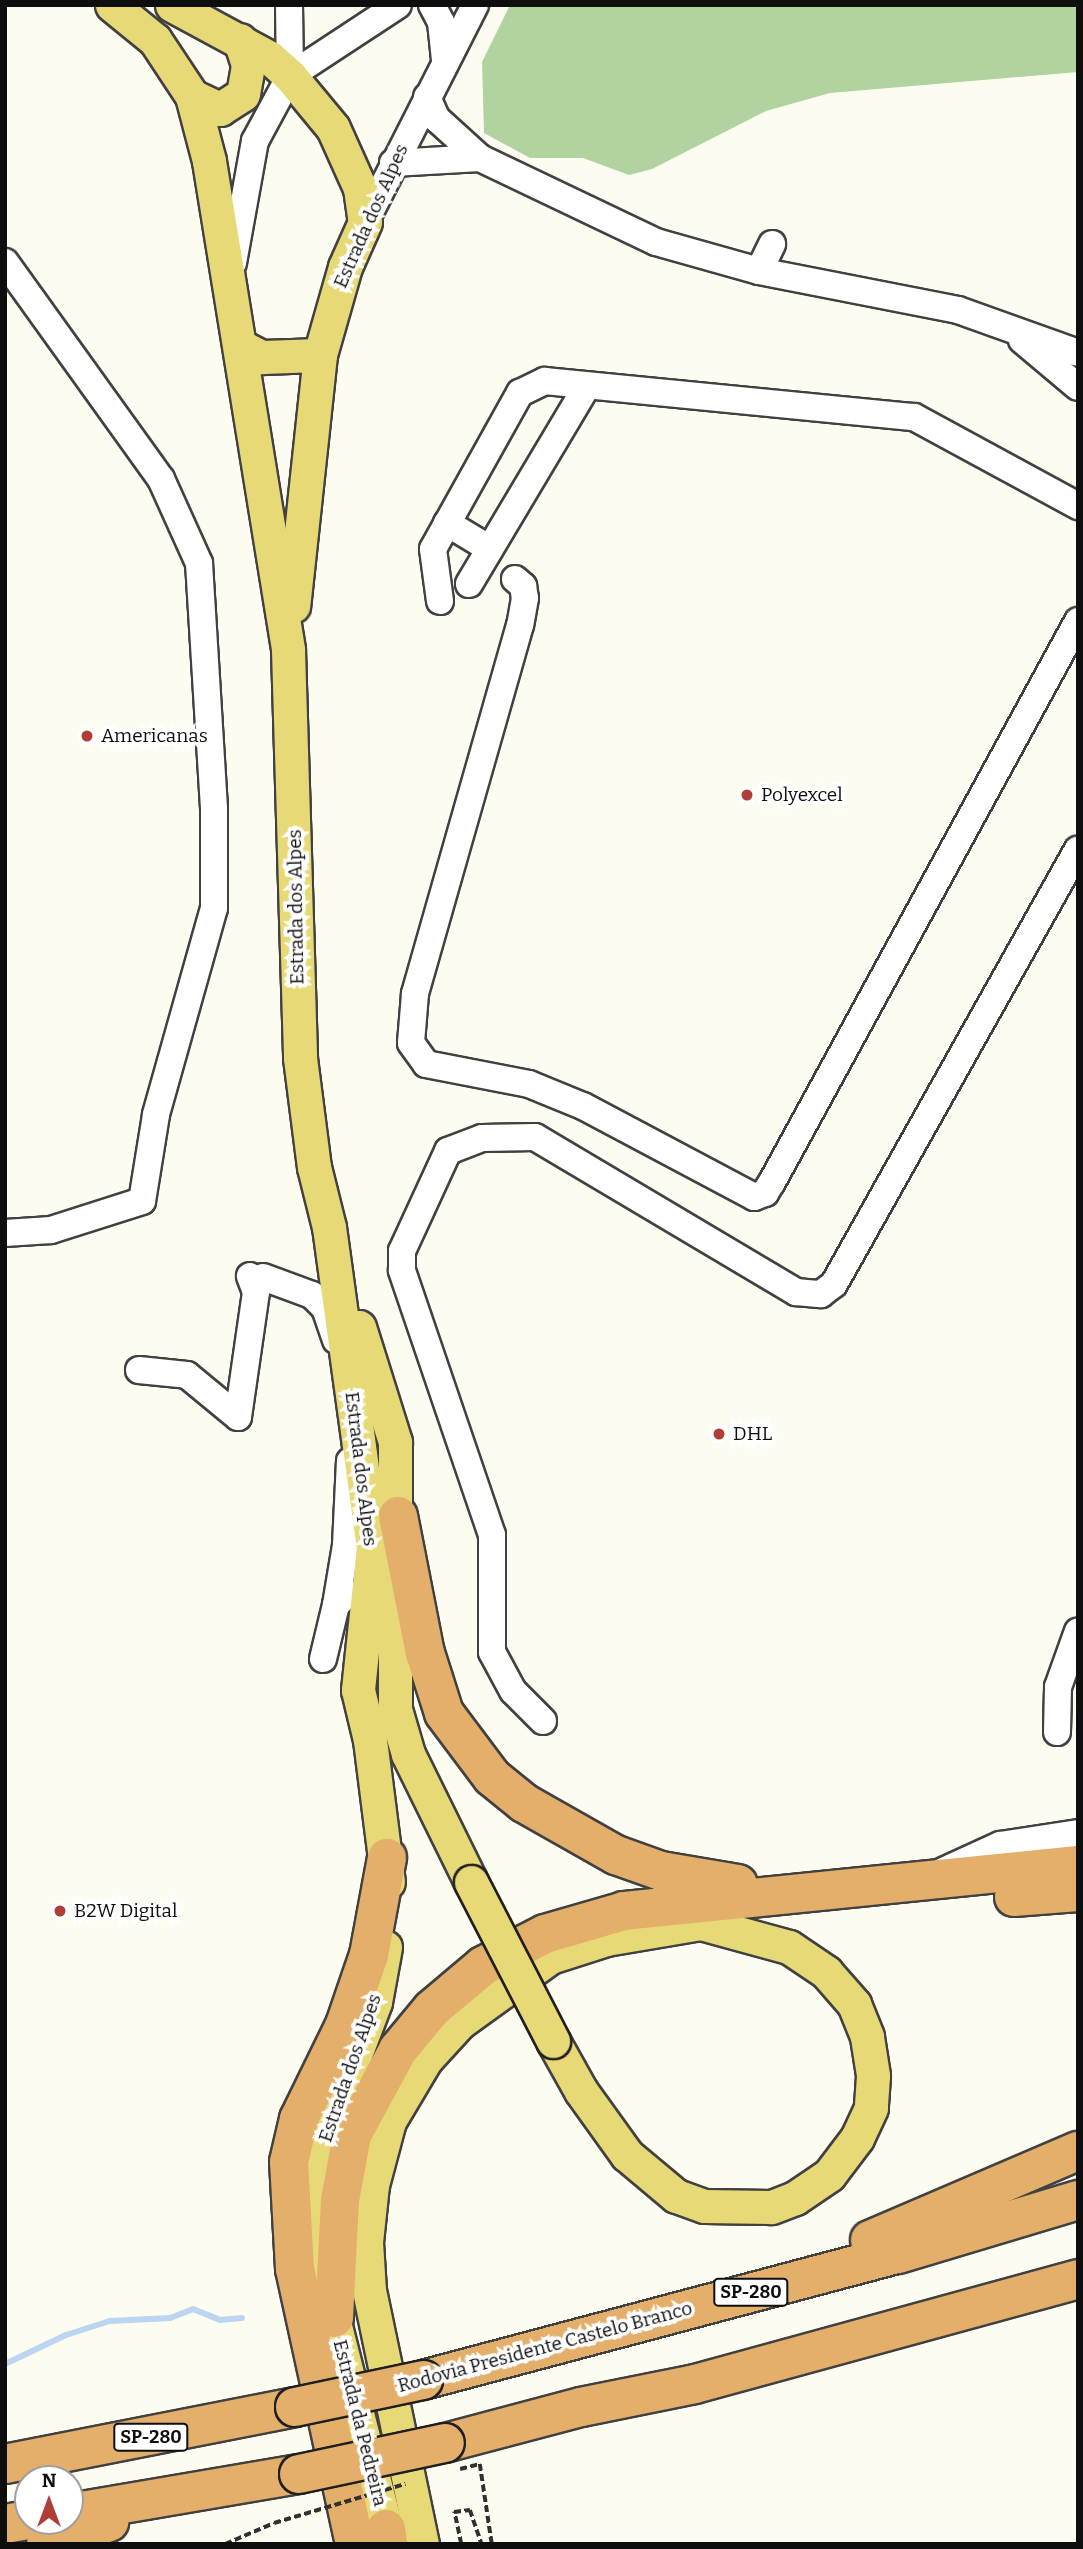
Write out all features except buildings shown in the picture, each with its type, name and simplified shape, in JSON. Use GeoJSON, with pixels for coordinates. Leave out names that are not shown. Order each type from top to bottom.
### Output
{"type":"FeatureCollection","features":[{"type":"Feature","properties":{"kind":"highway"},"geometry":{"type":"LineString","coordinates":[[398,1516],[425,1653],[444,1713],[492,1777],[576,1836],[661,1871],[701,1880],[820,1892]]}},
{"type":"Feature","properties":{"kind":"highway"},"geometry":{"type":"LineString","coordinates":[[380,2540],[295,2269],[289,2162],[299,2119],[345,2025],[369,1955],[387,1858]]}},
{"type":"Feature","properties":{"kind":"highway"},"geometry":{"type":"LineString","coordinates":[[334,2318],[340,2200],[352,2135],[398,2050],[432,2010],[483,1966],[545,1934],[624,1910],[1078,1865]]}},
{"type":"Feature","properties":{"kind":"highway"},"geometry":{"type":"LineString","coordinates":[[701,1923],[1078,1892]]}},
{"type":"Feature","properties":{"kind":"highway"},"geometry":{"type":"LineString","coordinates":[[729,2298],[1078,2151]]}},
{"type":"Feature","properties":{"kind":"highway","name":"Rodovia Presidente Castelo Branco"},"geometry":{"type":"LineString","coordinates":[[5,2464],[422,2380],[729,2298],[1078,2200]]}},
{"type":"Feature","properties":{"kind":"highway"},"geometry":{"type":"LineString","coordinates":[[84,2511],[299,2474],[449,2457],[695,2384],[1078,2279]]}},
{"type":"Feature","properties":{"kind":"highway"},"geometry":{"type":"LineString","coordinates":[[46,2544],[197,2492]]}},
{"type":"Feature","properties":{"kind":"main road"},"geometry":{"type":"LineString","coordinates":[[112,5],[155,40],[192,96],[220,109],[243,94],[248,65],[240,40]]}},
{"type":"Feature","properties":{"kind":"main road"},"geometry":{"type":"LineString","coordinates":[[172,5],[240,40],[290,75],[334,128],[360,188],[365,222]]}},
{"type":"Feature","properties":{"kind":"main road","name":"Estrada dos Alpes"},"geometry":{"type":"LineString","coordinates":[[192,96],[230,285],[288,650],[300,1058],[314,1167],[329,1227],[373,1547],[358,1690],[370,1740],[387,1858],[388,1908],[375,2001],[318,2168],[314,2217],[320,2266],[334,2318]]}},
{"type":"Feature","properties":{"kind":"main road","name":"Estrada dos Alpes"},"geometry":{"type":"LineString","coordinates":[[288,650],[320,355],[345,267],[365,222]]}},
{"type":"Feature","properties":{"kind":"main road"},"geometry":{"type":"LineString","coordinates":[[240,346],[262,356],[320,355]]}},
{"type":"Feature","properties":{"kind":"main road"},"geometry":{"type":"LineString","coordinates":[[329,1227],[395,1442],[398,1516],[393,1684],[397,1720],[408,1754],[471,1882],[553,2041],[610,2135],[676,2196],[704,2206],[771,2207],[795,2199],[829,2175],[857,2138],[870,2108],[873,2076],[867,2037],[854,2004],[826,1972],[789,1947],[701,1923],[606,1939],[550,1957],[460,2022],[426,2059],[389,2121],[372,2185],[366,2242],[369,2290],[422,2544]]}},
{"type":"Feature","properties":{"kind":"main road","name":"Estrada da Pedreira"},"geometry":{"type":"LineString","coordinates":[[334,2318],[380,2540]]}},
{"type":"Feature","properties":{"kind":"street"},"geometry":{"type":"LineString","coordinates":[[230,285],[239,214],[255,141],[290,75],[289,5]]}},
{"type":"Feature","properties":{"kind":"street"},"geometry":{"type":"LineString","coordinates":[[290,75],[398,5]]}},
{"type":"Feature","properties":{"kind":"street"},"geometry":{"type":"LineString","coordinates":[[432,5],[441,22],[445,61]]}},
{"type":"Feature","properties":{"kind":"street","name":"Estrada dos Alpes"},"geometry":{"type":"LineString","coordinates":[[365,222],[475,5]]}},
{"type":"Feature","properties":{"kind":"street"},"geometry":{"type":"LineString","coordinates":[[427,97],[438,119],[480,158],[656,242],[759,271],[958,310],[1078,353]]}},
{"type":"Feature","properties":{"kind":"street"},"geometry":{"type":"LineString","coordinates":[[393,163],[480,158]]}},
{"type":"Feature","properties":{"kind":"street"},"geometry":{"type":"LineString","coordinates":[[759,271],[772,244]]}},
{"type":"Feature","properties":{"kind":"street"},"geometry":{"type":"LineString","coordinates":[[5,262],[161,479],[199,563],[214,809],[214,908],[156,1115],[142,1201],[51,1230],[5,1233]]}},
{"type":"Feature","properties":{"kind":"street"},"geometry":{"type":"LineString","coordinates":[[1010,330],[1078,387]]}},
{"type":"Feature","properties":{"kind":"street"},"geometry":{"type":"LineString","coordinates":[[440,601],[431,557],[447,523],[520,393],[545,381],[586,388],[914,417],[1078,506]]}},
{"type":"Feature","properties":{"kind":"street"},"geometry":{"type":"LineString","coordinates":[[469,584],[586,388]]}},
{"type":"Feature","properties":{"kind":"street"},"geometry":{"type":"LineString","coordinates":[[447,523],[490,549]]}},
{"type":"Feature","properties":{"kind":"street"},"geometry":{"type":"LineString","coordinates":[[515,579],[523,586],[525,597],[520,625],[415,994],[411,1043],[426,1064],[529,1084],[583,1107],[754,1197],[765,1193],[772,1182],[1078,621]]}},
{"type":"Feature","properties":{"kind":"street"},"geometry":{"type":"LineString","coordinates":[[543,1721],[513,1691],[492,1652],[492,1535],[402,1270],[402,1251],[448,1151],[482,1138],[535,1137],[796,1292],[821,1294],[834,1284],[1078,850]]}},
{"type":"Feature","properties":{"kind":"street"},"geometry":{"type":"LineString","coordinates":[[139,1370],[187,1375],[238,1417],[256,1277],[312,1295],[325,1308],[336,1340],[347,1396],[350,1449],[346,1545],[323,1659]]}},
{"type":"Feature","properties":{"kind":"street"},"geometry":{"type":"LineString","coordinates":[[336,1605],[350,1592],[373,1547]]}},
{"type":"Feature","properties":{"kind":"street"},"geometry":{"type":"LineString","coordinates":[[1056,1732],[1058,1687],[1078,1631]]}},
{"type":"Feature","properties":{"kind":"street"},"geometry":{"type":"LineString","coordinates":[[922,1880],[1000,1845],[1078,1833]]}},
{"type":"Feature","properties":{"kind":"path"},"geometry":{"type":"LineString","coordinates":[[449,2457],[480,2464],[492,2544]]}},
{"type":"Feature","properties":{"kind":"path"},"geometry":{"type":"LineString","coordinates":[[225,2544],[274,2523],[414,2482]]}},
{"type":"Feature","properties":{"kind":"path"},"geometry":{"type":"LineString","coordinates":[[461,2544],[454,2512],[470,2510],[482,2544]]}},
{"type":"Feature","properties":{"kind":"green space"},"geometry":{"type":"Polygon","coordinates":[[[510,5],[1078,5],[1078,72],[830,93],[766,111],[652,169],[629,175],[583,158],[530,158],[484,133],[482,62],[510,5]]]}},
{"type":"Feature","properties":{"kind":"waterway"},"geometry":{"type":"LineString","coordinates":[[5,2364],[66,2335],[110,2321],[170,2318],[193,2309],[220,2320],[242,2318]]}},
{"type":"Feature","properties":{"kind":"place","name":"Americanas"},"geometry":{"type":"Point","coordinates":[87,736]}},
{"type":"Feature","properties":{"kind":"place","name":"Polyexcel"},"geometry":{"type":"Point","coordinates":[747,795]}},
{"type":"Feature","properties":{"kind":"place","name":"DHL"},"geometry":{"type":"Point","coordinates":[719,1434]}},
{"type":"Feature","properties":{"kind":"place","name":"B2W Digital"},"geometry":{"type":"Point","coordinates":[60,1911]}}]}
